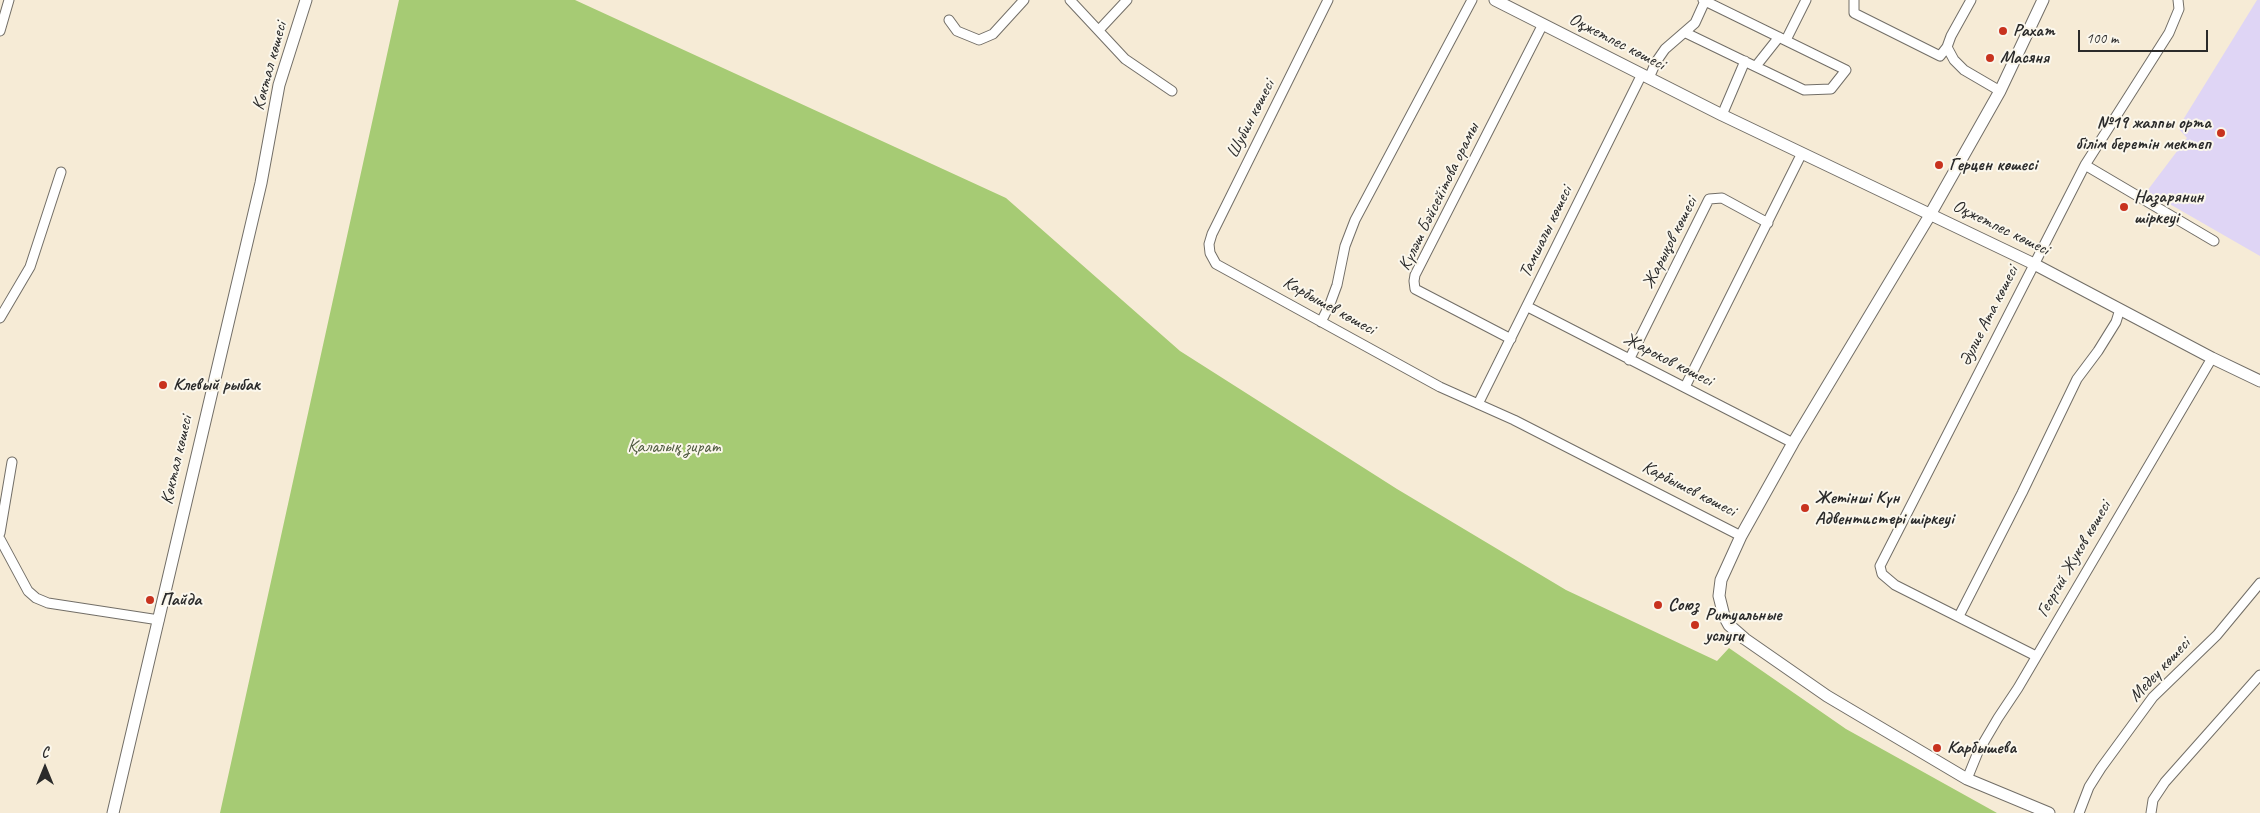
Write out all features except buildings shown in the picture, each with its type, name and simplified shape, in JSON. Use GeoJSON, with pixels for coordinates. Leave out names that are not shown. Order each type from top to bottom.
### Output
{"type":"FeatureCollection","features":[{"type":"Feature","properties":{"kind":"street"},"geometry":{"type":"LineString","coordinates":[[0,31],[9,0]]}},
{"type":"Feature","properties":{"kind":"street","name":"Көктал көшесі"},"geometry":{"type":"LineString","coordinates":[[113,813],[261,183],[279,85],[306,0]]}},
{"type":"Feature","properties":{"kind":"street"},"geometry":{"type":"LineString","coordinates":[[948,20],[957,30],[979,40],[993,34],[1024,0]]}},
{"type":"Feature","properties":{"kind":"street"},"geometry":{"type":"LineString","coordinates":[[1070,0],[1125,59],[1172,91]]}},
{"type":"Feature","properties":{"kind":"street"},"geometry":{"type":"LineString","coordinates":[[1099,30],[1127,0]]}},
{"type":"Feature","properties":{"kind":"street","name":"Шубин көшесі"},"geometry":{"type":"LineString","coordinates":[[1210,253],[1209,244],[1212,234],[1328,0]]}},
{"type":"Feature","properties":{"kind":"street"},"geometry":{"type":"LineString","coordinates":[[1321,322],[1337,286],[1345,246],[1355,220],[1472,0]]}},
{"type":"Feature","properties":{"kind":"street","name":"Оқжетпес көшесі"},"geometry":{"type":"LineString","coordinates":[[1495,0],[1722,115],[1930,212],[2034,264],[2212,358],[2260,380]]}},
{"type":"Feature","properties":{"kind":"street"},"geometry":{"type":"LineString","coordinates":[[1686,33],[1804,90],[1831,89],[1846,70],[1704,0]]}},
{"type":"Feature","properties":{"kind":"street","name":"Тамшалы көшесі"},"geometry":{"type":"LineString","coordinates":[[1478,404],[1646,76],[1665,49],[1686,33],[1695,23],[1704,0]]}},
{"type":"Feature","properties":{"kind":"street"},"geometry":{"type":"LineString","coordinates":[[1756,66],[1783,38],[1806,0]]}},
{"type":"Feature","properties":{"kind":"street"},"geometry":{"type":"LineString","coordinates":[[1854,0],[1854,13],[1940,56],[1947,47],[1971,0]]}},
{"type":"Feature","properties":{"kind":"street"},"geometry":{"type":"LineString","coordinates":[[1741,536],[1793,443],[2000,91],[2043,0]]}},
{"type":"Feature","properties":{"kind":"street","name":"Әулие Ата көшесі"},"geometry":{"type":"LineString","coordinates":[[2036,656],[1895,585],[1882,574],[1880,566],[2084,165],[2169,33],[2179,9],[2178,0]]}},
{"type":"Feature","properties":{"kind":"street","name":"Күләш Бәйсейітова орамы"},"geometry":{"type":"LineString","coordinates":[[1511,339],[1415,288],[1414,281],[1543,24]]}},
{"type":"Feature","properties":{"kind":"street"},"geometry":{"type":"LineString","coordinates":[[1947,47],[1954,60],[1964,70],[2000,91]]}},
{"type":"Feature","properties":{"kind":"street"},"geometry":{"type":"LineString","coordinates":[[1722,115],[1745,61]]}},
{"type":"Feature","properties":{"kind":"street"},"geometry":{"type":"LineString","coordinates":[[1685,387],[1802,153]]}},
{"type":"Feature","properties":{"kind":"street"},"geometry":{"type":"LineString","coordinates":[[2084,165],[2214,241]]}},
{"type":"Feature","properties":{"kind":"street"},"geometry":{"type":"LineString","coordinates":[[0,318],[30,267],[61,172]]}},
{"type":"Feature","properties":{"kind":"street","name":"Жарықов көшесі"},"geometry":{"type":"LineString","coordinates":[[1629,360],[1709,199],[1722,198],[1768,223]]}},
{"type":"Feature","properties":{"kind":"street","name":"Карбышев көшесі"},"geometry":{"type":"LineString","coordinates":[[1210,253],[1216,264],[1440,387],[1478,404],[1741,536],[1721,580],[1719,596],[1724,616],[1729,624],[1745,639],[1827,696],[1967,779],[2049,813]]}},
{"type":"Feature","properties":{"kind":"street","name":"Жароков көшесі"},"geometry":{"type":"LineString","coordinates":[[1528,307],[1793,443]]}},
{"type":"Feature","properties":{"kind":"street"},"geometry":{"type":"LineString","coordinates":[[1959,616],[2022,493],[2076,380],[2098,351],[2116,322],[2120,309]]}},
{"type":"Feature","properties":{"kind":"street","name":"Георгий Жуков көшесі"},"geometry":{"type":"LineString","coordinates":[[1967,779],[1978,752],[2212,358]]}},
{"type":"Feature","properties":{"kind":"street"},"geometry":{"type":"LineString","coordinates":[[0,534],[12,462]]}},
{"type":"Feature","properties":{"kind":"street"},"geometry":{"type":"LineString","coordinates":[[0,539],[28,591],[36,598],[48,603],[159,620]]}},
{"type":"Feature","properties":{"kind":"street","name":"Медеу көшесі"},"geometry":{"type":"LineString","coordinates":[[2079,813],[2086,793],[2097,774],[2154,696],[2217,635],[2260,582]]}},
{"type":"Feature","properties":{"kind":"street"},"geometry":{"type":"LineString","coordinates":[[2151,813],[2153,800],[2165,782],[2260,675]]}},
{"type":"Feature","properties":{"kind":"shaded area","name":"№19 жалпы орта білім беретін мектеп"},"geometry":{"type":"Polygon","coordinates":[[[2257,0],[2260,0],[2260,256],[2147,191],[2187,138],[2178,128],[2257,0]]]}},
{"type":"Feature","properties":{"kind":"green space","name":"Қалалық зират"},"geometry":{"type":"Polygon","coordinates":[[[399,0],[575,0],[1006,198],[1180,351],[1397,489],[1566,590],[1717,661],[1729,648],[1846,729],[1997,813],[220,813],[399,0]]]}},
{"type":"Feature","properties":{"kind":"place","name":"Рахат"},"geometry":{"type":"Point","coordinates":[2003,31]}},
{"type":"Feature","properties":{"kind":"place","name":"Масяня"},"geometry":{"type":"Point","coordinates":[1990,58]}},
{"type":"Feature","properties":{"kind":"place","name":"№19 жалпы орта білім беретін мектеп"},"geometry":{"type":"Point","coordinates":[2221,133]}},
{"type":"Feature","properties":{"kind":"place","name":"Герцен көшесі"},"geometry":{"type":"Point","coordinates":[1939,165]}},
{"type":"Feature","properties":{"kind":"place","name":"Назарянин шіркеуі"},"geometry":{"type":"Point","coordinates":[2124,207]}},
{"type":"Feature","properties":{"kind":"place","name":"Клевый рыбак"},"geometry":{"type":"Point","coordinates":[163,385]}},
{"type":"Feature","properties":{"kind":"place","name":"Жетінші Күн Адвентистері шіркеуі"},"geometry":{"type":"Point","coordinates":[1805,508]}},
{"type":"Feature","properties":{"kind":"place","name":"Пайда"},"geometry":{"type":"Point","coordinates":[150,600]}},
{"type":"Feature","properties":{"kind":"place","name":"Союз"},"geometry":{"type":"Point","coordinates":[1658,605]}},
{"type":"Feature","properties":{"kind":"place","name":"Ритуальные услуги"},"geometry":{"type":"Point","coordinates":[1695,625]}},
{"type":"Feature","properties":{"kind":"place","name":"Карбышева"},"geometry":{"type":"Point","coordinates":[1937,748]}}]}
